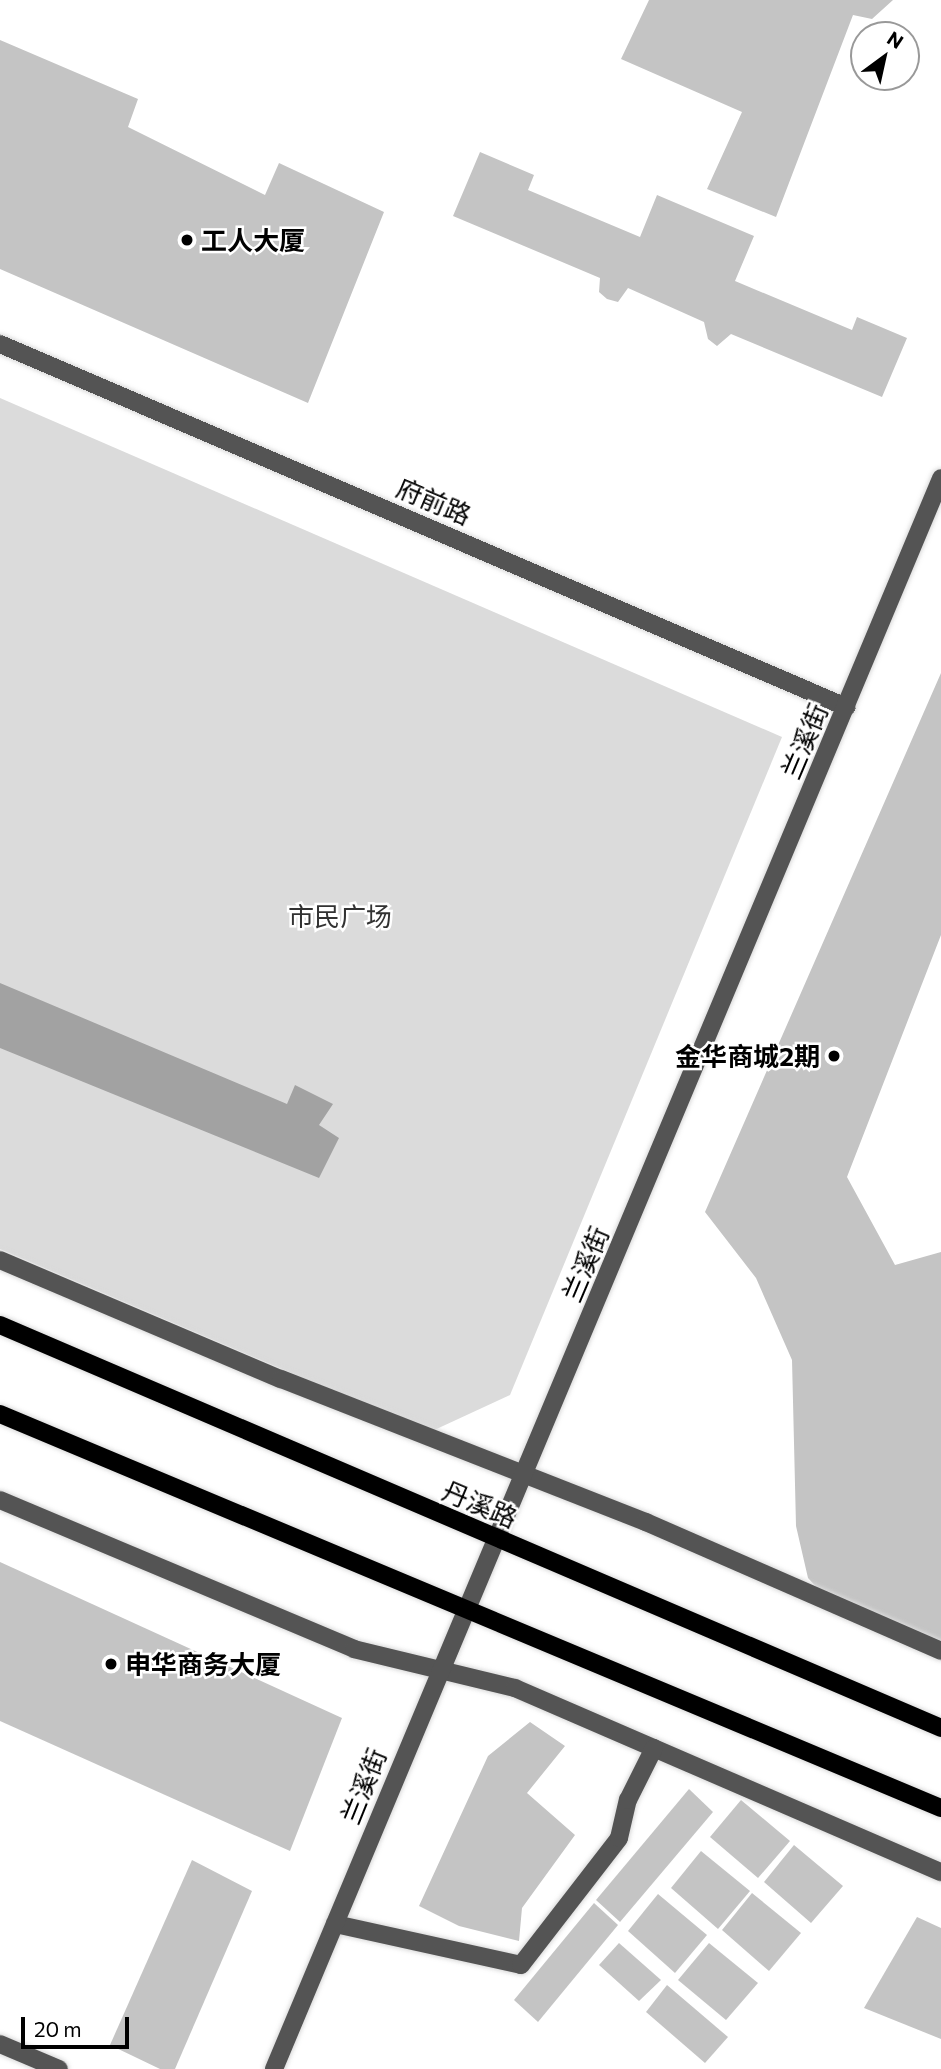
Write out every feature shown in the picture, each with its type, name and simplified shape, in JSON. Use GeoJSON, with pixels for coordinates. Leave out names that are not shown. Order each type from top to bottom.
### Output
{"type":"FeatureCollection","features":[{"type":"Feature","properties":{"kind":"main road","name":"丹溪路"},"geometry":{"type":"LineString","coordinates":[[0,1325],[498,1541],[941,1728]]}},
{"type":"Feature","properties":{"kind":"main road"},"geometry":{"type":"LineString","coordinates":[[0,1414],[464,1612],[941,1808]]}},
{"type":"Feature","properties":{"kind":"street","name":"府前路"},"geometry":{"type":"LineString","coordinates":[[0,344],[846,707]]}},
{"type":"Feature","properties":{"kind":"street","name":"兰溪街"},"geometry":{"type":"LineString","coordinates":[[274,2069],[464,1612],[498,1541],[941,478]]}},
{"type":"Feature","properties":{"kind":"street"},"geometry":{"type":"LineString","coordinates":[[0,1260],[525,1475],[941,1651]]}},
{"type":"Feature","properties":{"kind":"street"},"geometry":{"type":"LineString","coordinates":[[0,1500],[354,1649],[515,1688],[941,1872]]}},
{"type":"Feature","properties":{"kind":"street"},"geometry":{"type":"LineString","coordinates":[[335,1924],[521,1965],[619,1838],[628,1800],[654,1748]]}},
{"type":"Feature","properties":{"kind":"street"},"geometry":{"type":"LineString","coordinates":[[0,2044],[59,2069]]}},
{"type":"Feature","properties":{"kind":"green space","name":"市民广场"},"geometry":{"type":"Polygon","coordinates":[[[0,398],[782,737],[510,1395],[430,1432],[0,1249],[0,398]]]}},
{"type":"Feature","properties":{"kind":"shaded area"},"geometry":{"type":"Polygon","coordinates":[[[0,983],[287,1104],[295,1085],[333,1104],[319,1125],[339,1138],[319,1178],[0,1048],[0,983]]]}},
{"type":"Feature","properties":{"kind":"building"},"geometry":{"type":"Polygon","coordinates":[[[649,0],[893,0],[872,19],[853,15],[776,217],[707,189],[742,112],[621,59],[649,0]]]}},
{"type":"Feature","properties":{"kind":"building","name":"工人大厦"},"geometry":{"type":"Polygon","coordinates":[[[0,40],[138,99],[128,127],[265,195],[279,163],[384,212],[308,403],[0,269],[0,40]]]}},
{"type":"Feature","properties":{"kind":"building"},"geometry":{"type":"Polygon","coordinates":[[[480,152],[534,175],[528,190],[640,237],[657,195],[754,236],[735,281],[852,330],[857,317],[907,338],[882,397],[731,334],[717,346],[708,339],[704,322],[628,288],[618,302],[607,299],[599,292],[600,278],[453,216],[480,152]]]}},
{"type":"Feature","properties":{"kind":"building","name":"金华商城2期"},"geometry":{"type":"Polygon","coordinates":[[[941,673],[941,935],[847,1177],[895,1265],[941,1252],[941,1649],[831,1603],[808,1578],[796,1526],[792,1360],[756,1278],[705,1212],[941,673]]]}},
{"type":"Feature","properties":{"kind":"building","name":"申华商务大厦"},"geometry":{"type":"Polygon","coordinates":[[[0,1562],[342,1718],[290,1851],[0,1721],[0,1562]]]}},
{"type":"Feature","properties":{"kind":"building"},"geometry":{"type":"Polygon","coordinates":[[[530,1722],[565,1746],[527,1793],[575,1835],[522,1908],[519,1941],[459,1926],[419,1906],[488,1756],[530,1722]]]}},
{"type":"Feature","properties":{"kind":"building"},"geometry":{"type":"Polygon","coordinates":[[[689,1789],[713,1812],[620,1922],[596,1900],[689,1789]]]}},
{"type":"Feature","properties":{"kind":"building"},"geometry":{"type":"Polygon","coordinates":[[[741,1800],[790,1841],[758,1878],[710,1837],[741,1800]]]}},
{"type":"Feature","properties":{"kind":"building"},"geometry":{"type":"Polygon","coordinates":[[[794,1845],[843,1886],[811,1923],[764,1882],[794,1845]]]}},
{"type":"Feature","properties":{"kind":"building"},"geometry":{"type":"Polygon","coordinates":[[[701,1851],[750,1891],[718,1929],[671,1888],[701,1851]]]}},
{"type":"Feature","properties":{"kind":"building"},"geometry":{"type":"Polygon","coordinates":[[[192,1860],[252,1891],[175,2069],[160,2069],[110,2045],[192,1860]]]}},
{"type":"Feature","properties":{"kind":"building"},"geometry":{"type":"Polygon","coordinates":[[[752,1893],[801,1933],[769,1971],[722,1930],[752,1893]]]}},
{"type":"Feature","properties":{"kind":"building"},"geometry":{"type":"Polygon","coordinates":[[[658,1894],[707,1935],[675,1973],[628,1931],[658,1894]]]}},
{"type":"Feature","properties":{"kind":"building"},"geometry":{"type":"Polygon","coordinates":[[[594,1903],[618,1925],[538,2022],[514,2000],[594,1903]]]}},
{"type":"Feature","properties":{"kind":"building"},"geometry":{"type":"Polygon","coordinates":[[[917,1917],[941,1928],[941,2039],[864,2008],[917,1917]]]}},
{"type":"Feature","properties":{"kind":"building"},"geometry":{"type":"Polygon","coordinates":[[[619,1943],[661,1980],[639,2001],[599,1965],[619,1943]]]}},
{"type":"Feature","properties":{"kind":"building"},"geometry":{"type":"Polygon","coordinates":[[[709,1943],[758,1983],[726,2020],[678,1980],[709,1943]]]}},
{"type":"Feature","properties":{"kind":"building"},"geometry":{"type":"Polygon","coordinates":[[[667,1985],[728,2037],[705,2063],[646,2012],[667,1985]]]}},
{"type":"Feature","properties":{"kind":"place","name":"工人大厦"},"geometry":{"type":"Point","coordinates":[187,240]}},
{"type":"Feature","properties":{"kind":"place","name":"金华商城2期"},"geometry":{"type":"Point","coordinates":[834,1056]}},
{"type":"Feature","properties":{"kind":"place","name":"申华商务大厦"},"geometry":{"type":"Point","coordinates":[111,1664]}}]}
